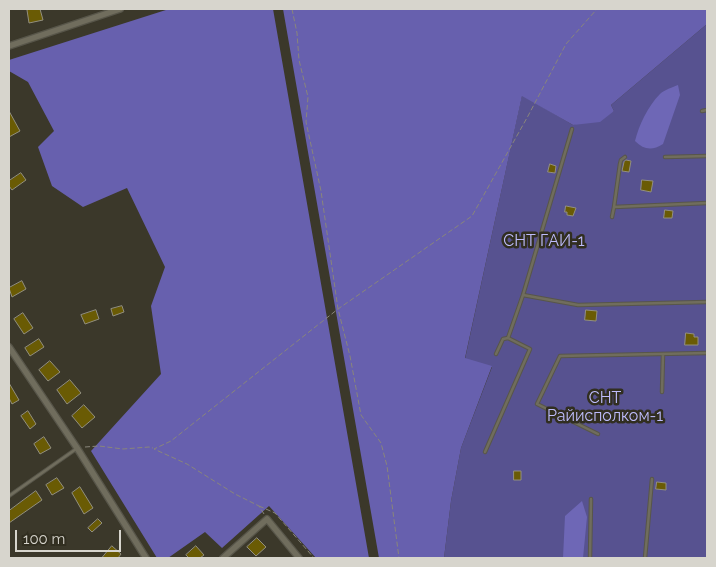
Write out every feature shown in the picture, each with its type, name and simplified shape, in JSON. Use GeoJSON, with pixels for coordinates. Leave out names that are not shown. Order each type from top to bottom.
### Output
{"type":"FeatureCollection","features":[{"type":"Feature","properties":{"kind":"street"},"geometry":{"type":"LineString","coordinates":[[9,46],[120,9]]}},
{"type":"Feature","properties":{"kind":"street"},"geometry":{"type":"LineString","coordinates":[[9,346],[77,448],[146,558]]}},
{"type":"Feature","properties":{"kind":"street"},"geometry":{"type":"LineString","coordinates":[[223,558],[267,519],[299,558]]}},
{"type":"Feature","properties":{"kind":"lane"},"geometry":{"type":"LineString","coordinates":[[702,111],[707,110]]}},
{"type":"Feature","properties":{"kind":"lane"},"geometry":{"type":"LineString","coordinates":[[508,338],[523,295],[572,129]]}},
{"type":"Feature","properties":{"kind":"lane"},"geometry":{"type":"LineString","coordinates":[[665,157],[707,156]]}},
{"type":"Feature","properties":{"kind":"lane"},"geometry":{"type":"LineString","coordinates":[[612,217],[620,164],[621,160],[625,157]]}},
{"type":"Feature","properties":{"kind":"lane"},"geometry":{"type":"LineString","coordinates":[[614,207],[707,203]]}},
{"type":"Feature","properties":{"kind":"lane"},"geometry":{"type":"LineString","coordinates":[[523,295],[578,305],[707,302]]}},
{"type":"Feature","properties":{"kind":"lane"},"geometry":{"type":"LineString","coordinates":[[485,452],[530,349],[508,338],[503,338],[496,354]]}},
{"type":"Feature","properties":{"kind":"lane"},"geometry":{"type":"LineString","coordinates":[[598,434],[537,404],[560,356],[707,353]]}},
{"type":"Feature","properties":{"kind":"lane"},"geometry":{"type":"LineString","coordinates":[[662,392],[663,354]]}},
{"type":"Feature","properties":{"kind":"lane"},"geometry":{"type":"LineString","coordinates":[[9,496],[77,448]]}},
{"type":"Feature","properties":{"kind":"lane"},"geometry":{"type":"LineString","coordinates":[[645,558],[652,479]]}},
{"type":"Feature","properties":{"kind":"lane"},"geometry":{"type":"LineString","coordinates":[[590,558],[591,500]]}},
{"type":"Feature","properties":{"kind":"path"},"geometry":{"type":"LineString","coordinates":[[292,9],[308,97],[306,122],[321,191],[338,310],[350,356],[361,415],[380,443],[387,466],[399,558]]}},
{"type":"Feature","properties":{"kind":"path"},"geometry":{"type":"LineString","coordinates":[[154,449],[171,441],[338,310],[472,216],[566,44],[597,9]]}},
{"type":"Feature","properties":{"kind":"path"},"geometry":{"type":"LineString","coordinates":[[77,448],[99,446],[112,449],[150,447],[187,464],[234,494],[275,513],[314,558]]}},
{"type":"Feature","properties":{"kind":"path"},"geometry":{"type":"LineString","coordinates":[[259,506],[267,519]]}},
{"type":"Feature","properties":{"kind":"green space"},"geometry":{"type":"Polygon","coordinates":[[[707,24],[707,558],[444,558],[451,501],[461,448],[492,367],[465,359],[522,95],[573,125],[614,111],[611,105],[707,24]]]}},
{"type":"Feature","properties":{"kind":"shaded area"},"geometry":{"type":"Polygon","coordinates":[[[169,9],[273,9],[369,558],[316,558],[269,506],[222,548],[205,532],[168,558],[157,558],[91,451],[161,374],[151,306],[165,267],[127,188],[83,207],[52,186],[38,147],[54,131],[28,82],[9,71],[9,60],[169,9]]]}},
{"type":"Feature","properties":{"kind":"shaded area"},"geometry":{"type":"Polygon","coordinates":[[[283,9],[707,9],[707,24],[611,105],[614,111],[600,122],[573,125],[522,96],[465,358],[492,366],[461,448],[451,501],[444,558],[379,558],[283,9]]]}},
{"type":"Feature","properties":{"kind":"shaded area"},"geometry":{"type":"Polygon","coordinates":[[[678,85],[680,95],[663,144],[655,148],[642,146],[635,141],[648,110],[662,93],[678,85]]]}},
{"type":"Feature","properties":{"kind":"shaded area"},"geometry":{"type":"Polygon","coordinates":[[[582,501],[587,517],[583,558],[563,558],[565,516],[582,501]]]}},
{"type":"Feature","properties":{"kind":"building"},"geometry":{"type":"Polygon","coordinates":[[[40,9],[43,20],[29,23],[27,10],[40,9]]]}},
{"type":"Feature","properties":{"kind":"building"},"geometry":{"type":"Polygon","coordinates":[[[9,111],[20,131],[9,137],[9,111]]]}},
{"type":"Feature","properties":{"kind":"building"},"geometry":{"type":"Polygon","coordinates":[[[626,160],[631,161],[629,172],[622,171],[626,160]]]}},
{"type":"Feature","properties":{"kind":"building"},"geometry":{"type":"Polygon","coordinates":[[[550,164],[556,166],[555,173],[548,172],[550,164]]]}},
{"type":"Feature","properties":{"kind":"building"},"geometry":{"type":"Polygon","coordinates":[[[21,173],[26,180],[12,190],[9,186],[9,181],[21,173]]]}},
{"type":"Feature","properties":{"kind":"building"},"geometry":{"type":"Polygon","coordinates":[[[642,180],[653,181],[651,192],[641,190],[642,180]]]}},
{"type":"Feature","properties":{"kind":"building"},"geometry":{"type":"Polygon","coordinates":[[[566,206],[576,208],[573,216],[567,215],[567,212],[565,212],[566,206]]]}},
{"type":"Feature","properties":{"kind":"building"},"geometry":{"type":"Polygon","coordinates":[[[665,210],[673,211],[672,218],[664,218],[665,210]]]}},
{"type":"Feature","properties":{"kind":"building"},"geometry":{"type":"Polygon","coordinates":[[[22,281],[26,289],[12,297],[9,288],[22,281]]]}},
{"type":"Feature","properties":{"kind":"building"},"geometry":{"type":"Polygon","coordinates":[[[122,306],[124,312],[113,316],[111,309],[122,306]]]}},
{"type":"Feature","properties":{"kind":"building"},"geometry":{"type":"Polygon","coordinates":[[[96,310],[99,319],[85,324],[81,315],[96,310]]]}},
{"type":"Feature","properties":{"kind":"building"},"geometry":{"type":"Polygon","coordinates":[[[586,310],[597,311],[596,321],[585,320],[586,310]]]}},
{"type":"Feature","properties":{"kind":"building"},"geometry":{"type":"Polygon","coordinates":[[[23,313],[33,328],[24,334],[14,319],[23,313]]]}},
{"type":"Feature","properties":{"kind":"building"},"geometry":{"type":"Polygon","coordinates":[[[686,333],[694,334],[694,337],[698,337],[698,345],[685,345],[686,333]]]}},
{"type":"Feature","properties":{"kind":"building"},"geometry":{"type":"Polygon","coordinates":[[[39,339],[44,347],[30,356],[25,348],[39,339]]]}},
{"type":"Feature","properties":{"kind":"building"},"geometry":{"type":"Polygon","coordinates":[[[50,361],[60,372],[48,381],[39,370],[50,361]]]}},
{"type":"Feature","properties":{"kind":"building"},"geometry":{"type":"Polygon","coordinates":[[[70,380],[81,393],[67,404],[57,390],[70,380]]]}},
{"type":"Feature","properties":{"kind":"building"},"geometry":{"type":"Polygon","coordinates":[[[9,383],[19,400],[12,404],[9,398],[9,383]]]}},
{"type":"Feature","properties":{"kind":"building"},"geometry":{"type":"Polygon","coordinates":[[[84,405],[95,417],[82,428],[72,416],[84,405]]]}},
{"type":"Feature","properties":{"kind":"building"},"geometry":{"type":"Polygon","coordinates":[[[28,411],[36,424],[30,429],[21,416],[28,411]]]}},
{"type":"Feature","properties":{"kind":"building"},"geometry":{"type":"Polygon","coordinates":[[[44,437],[51,448],[40,454],[34,444],[44,437]]]}},
{"type":"Feature","properties":{"kind":"building"},"geometry":{"type":"Polygon","coordinates":[[[514,471],[521,471],[521,480],[514,480],[514,471]]]}},
{"type":"Feature","properties":{"kind":"building"},"geometry":{"type":"Polygon","coordinates":[[[57,478],[64,488],[52,495],[46,485],[57,478]]]}},
{"type":"Feature","properties":{"kind":"building"},"geometry":{"type":"Polygon","coordinates":[[[657,482],[666,483],[666,490],[656,489],[657,482]]]}},
{"type":"Feature","properties":{"kind":"building"},"geometry":{"type":"Polygon","coordinates":[[[80,487],[93,508],[84,514],[72,493],[80,487]]]}},
{"type":"Feature","properties":{"kind":"building"},"geometry":{"type":"Polygon","coordinates":[[[36,491],[42,500],[9,523],[9,511],[36,491]]]}},
{"type":"Feature","properties":{"kind":"building"},"geometry":{"type":"Polygon","coordinates":[[[98,519],[102,523],[92,532],[88,528],[98,519]]]}},
{"type":"Feature","properties":{"kind":"building"},"geometry":{"type":"Polygon","coordinates":[[[257,538],[266,547],[256,556],[247,547],[257,538]]]}},
{"type":"Feature","properties":{"kind":"building"},"geometry":{"type":"Polygon","coordinates":[[[112,546],[121,554],[118,558],[102,558],[112,546]]]}},
{"type":"Feature","properties":{"kind":"building"},"geometry":{"type":"Polygon","coordinates":[[[196,546],[204,555],[200,558],[189,558],[186,555],[196,546]]]}},
{"type":"Feature","properties":{"kind":"park label","name":"СНТ ГАИ-1"},"geometry":{"type":"Point","coordinates":[544,241]}},
{"type":"Feature","properties":{"kind":"park label","name":"СНТ Райисполком-1"},"geometry":{"type":"Point","coordinates":[605,407]}}]}
